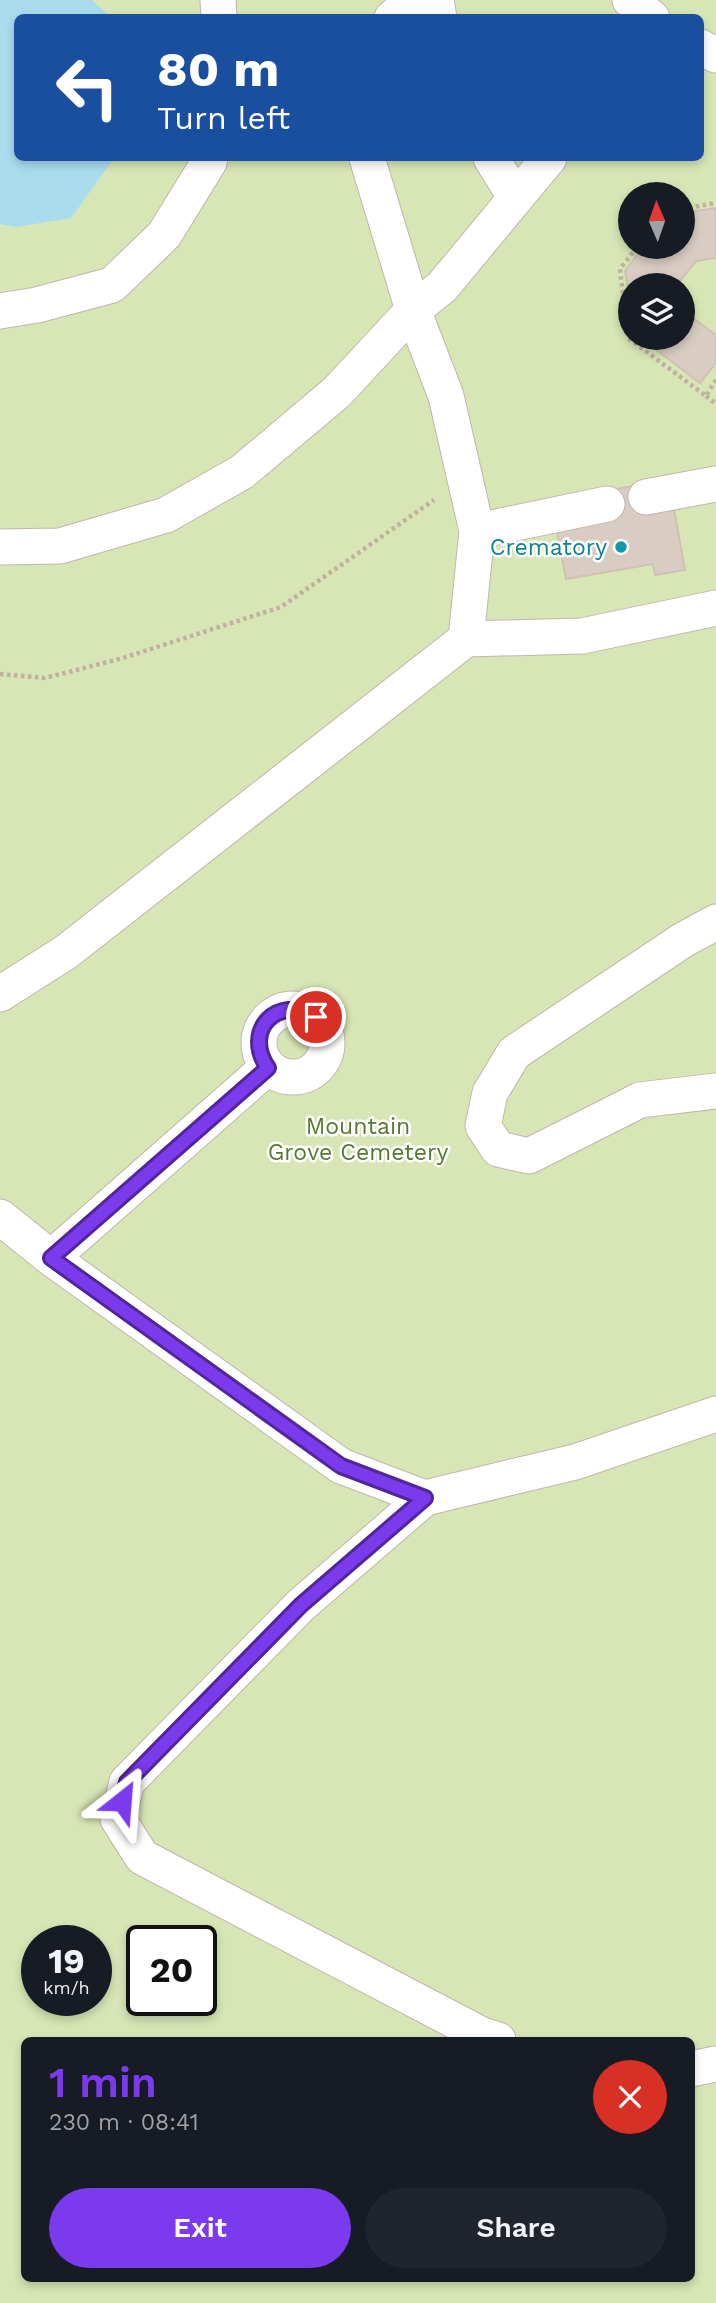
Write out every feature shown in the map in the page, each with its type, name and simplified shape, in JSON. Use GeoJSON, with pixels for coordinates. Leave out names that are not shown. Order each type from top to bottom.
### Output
{"type":"FeatureCollection","features":[{"type":"Feature","properties":{"kind":"lane"},"geometry":{"type":"LineString","coordinates":[[397,14],[414,0]]}},
{"type":"Feature","properties":{"kind":"lane"},"geometry":{"type":"LineString","coordinates":[[0,311],[37,305],[112,285],[164,235],[209,161]]}},
{"type":"Feature","properties":{"kind":"lane"},"geometry":{"type":"LineString","coordinates":[[368,161],[414,310],[446,396],[477,531],[466,639]]}},
{"type":"Feature","properties":{"kind":"lane"},"geometry":{"type":"LineString","coordinates":[[493,161],[516,198]]}},
{"type":"Feature","properties":{"kind":"lane"},"geometry":{"type":"LineString","coordinates":[[0,547],[60,546],[166,515],[242,472],[337,392],[414,310],[442,288],[547,161]]}},
{"type":"Feature","properties":{"kind":"lane"},"geometry":{"type":"LineString","coordinates":[[646,497],[716,484]]}},
{"type":"Feature","properties":{"kind":"lane"},"geometry":{"type":"LineString","coordinates":[[477,531],[607,503]]}},
{"type":"Feature","properties":{"kind":"lane"},"geometry":{"type":"LineString","coordinates":[[0,994],[66,952],[466,639],[582,636],[716,608]]}},
{"type":"Feature","properties":{"kind":"lane"},"geometry":{"type":"LineString","coordinates":[[716,922],[683,940],[514,1053],[490,1093],[484,1126],[498,1149],[529,1156],[640,1100],[716,1091]]}},
{"type":"Feature","properties":{"kind":"lane"},"geometry":{"type":"LineString","coordinates":[[51,1258],[268,1068]]}},
{"type":"Feature","properties":{"kind":"lane"},"geometry":{"type":"LineString","coordinates":[[0,1217],[51,1258],[341,1466],[425,1498]]}},
{"type":"Feature","properties":{"kind":"lane"},"geometry":{"type":"LineString","coordinates":[[488,2037],[142,1857],[118,1819],[127,1782],[301,1605],[425,1498],[575,1462],[716,1414]]}},
{"type":"Feature","properties":{"kind":"lane"},"geometry":{"type":"LineString","coordinates":[[695,2068],[716,2064]]}},
{"type":"Feature","properties":{"kind":"path"},"geometry":{"type":"LineString","coordinates":[[695,207],[716,203]]}},
{"type":"Feature","properties":{"kind":"path"},"geometry":{"type":"LineString","coordinates":[[628,259],[620,269],[628,338],[716,404]]}},
{"type":"Feature","properties":{"kind":"path"},"geometry":{"type":"LineString","coordinates":[[706,396],[716,380]]}},
{"type":"Feature","properties":{"kind":"path"},"geometry":{"type":"LineString","coordinates":[[0,674],[45,678],[123,659],[281,607],[416,514],[464,475]]}},
{"type":"Feature","properties":{"kind":"green space","name":"Mountain Grove Cemetery"},"geometry":{"type":"Polygon","coordinates":[[[0,0],[716,0],[716,2303],[0,2303],[0,0]]]}},
{"type":"Feature","properties":{"kind":"water"},"geometry":{"type":"Polygon","coordinates":[[[0,0],[92,0],[107,14],[14,14],[14,161],[112,161],[71,218],[16,227],[0,224],[0,0]]]}},
{"type":"Feature","properties":{"kind":"building"},"geometry":{"type":"Polygon","coordinates":[[[716,208],[716,258],[696,261],[686,273],[625,273],[634,259],[695,259],[695,211],[716,208]]]}},
{"type":"Feature","properties":{"kind":"building"},"geometry":{"type":"Polygon","coordinates":[[[695,320],[716,335],[716,363],[700,383],[657,350],[695,350],[695,320]]]}},
{"type":"Feature","properties":{"kind":"building","name":"Crematory"},"geometry":{"type":"Polygon","coordinates":[[[644,484],[674,509],[685,570],[655,575],[653,564],[566,579],[557,531],[605,491],[644,484]]]}},
{"type":"Feature","properties":{"kind":"place","name":"Crematory"},"geometry":{"type":"Point","coordinates":[621,547]}},
{"type":"Feature","properties":{"kind":"route"},"geometry":{"type":"LineString","coordinates":[[122,1801],[127,1782],[301,1605],[425,1498],[341,1466],[51,1258],[268,1068],[258,1047],[259,1035],[272,1016],[283,1010],[294,1009],[316,1017]]}}]}
